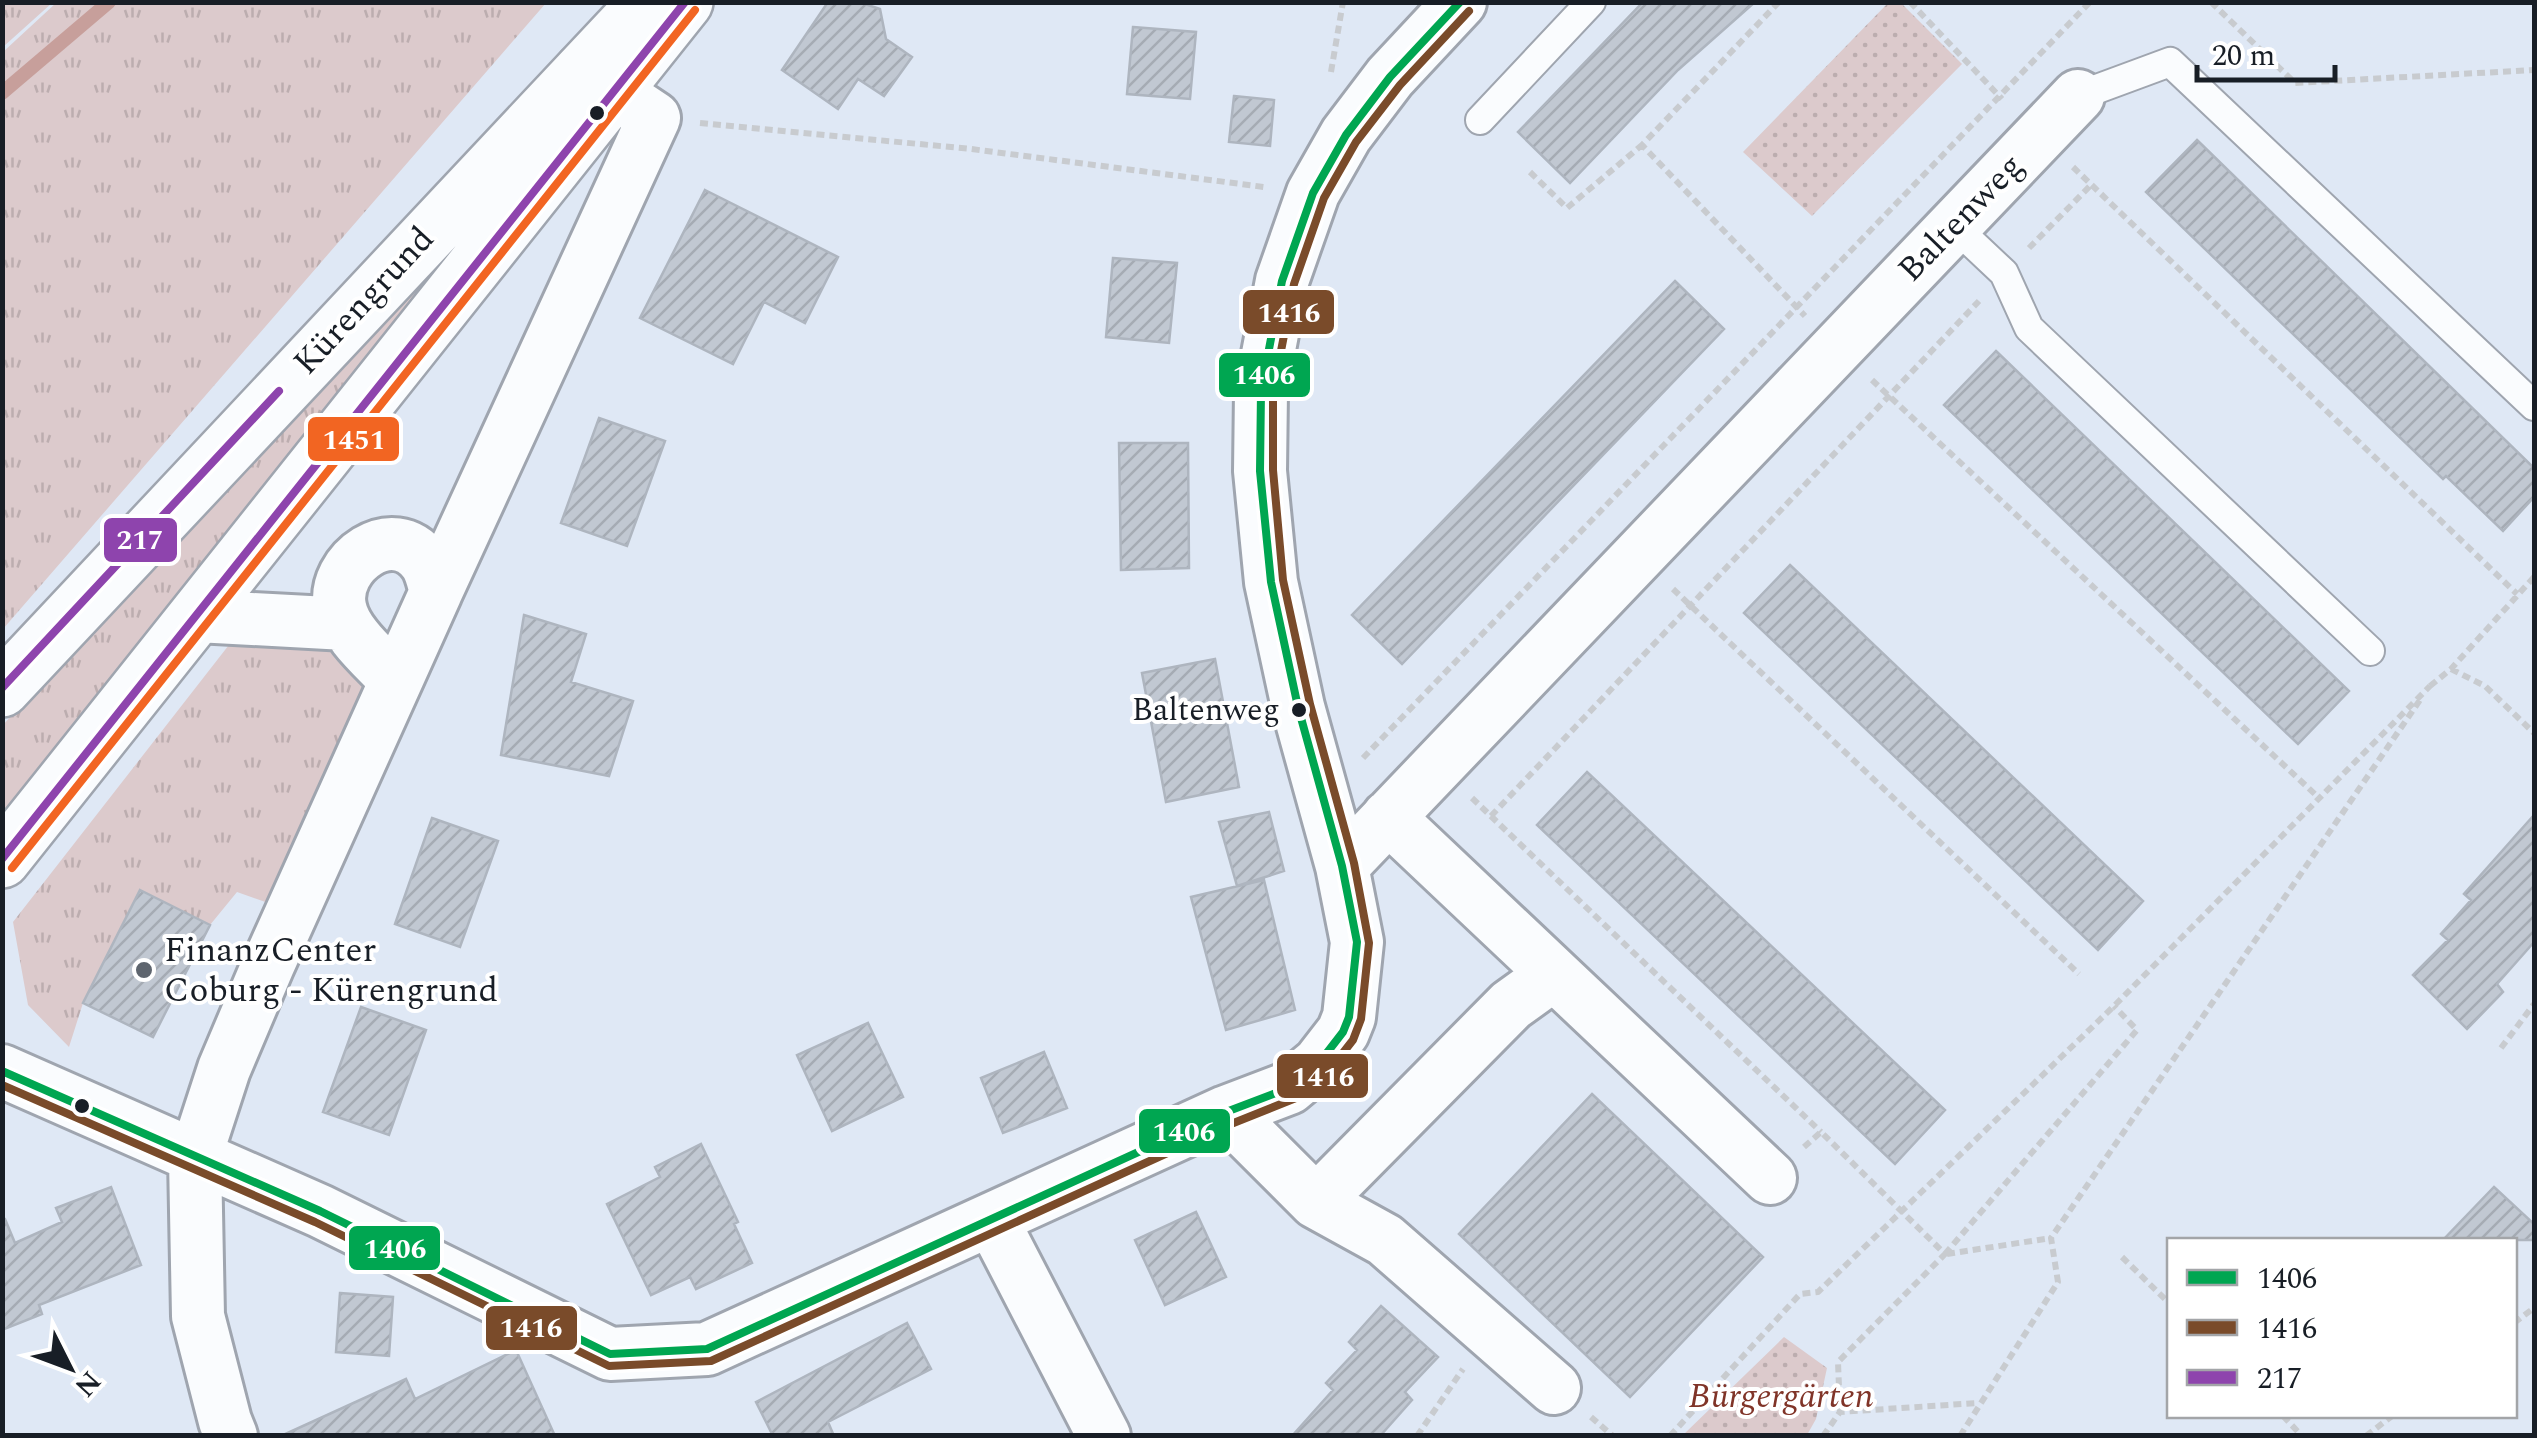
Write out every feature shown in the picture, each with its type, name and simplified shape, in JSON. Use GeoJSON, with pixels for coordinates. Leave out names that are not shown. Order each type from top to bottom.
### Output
{"type":"FeatureCollection","features":[{"type":"Feature","properties":{"kind":"main road","name":"Kürengrund"},"geometry":{"type":"LineString","coordinates":[[2,689],[617,93],[646,2]]}},
{"type":"Feature","properties":{"kind":"main road","name":"Kürengrund"},"geometry":{"type":"LineString","coordinates":[[2,860],[617,93],[685,2]]}},
{"type":"Feature","properties":{"kind":"street"},"geometry":{"type":"LineString","coordinates":[[2,1070],[320,1210],[610,1354],[707,1350],[1226,1112],[1289,1088],[1319,1063],[1343,1032],[1349,1017],[1357,942],[1342,866],[1298,707],[1271,582],[1260,471],[1260,391],[1282,281],[1313,193],[1346,135],[1390,77],[1460,2]]}},
{"type":"Feature","properties":{"kind":"street"},"geometry":{"type":"LineString","coordinates":[[231,1436],[198,1316],[195,1158],[224,1069],[260,982],[436,592],[617,93]]}},
{"type":"Feature","properties":{"kind":"street","name":"Baltenweg"},"geometry":{"type":"LineString","coordinates":[[1342,866],[2078,96]]}},
{"type":"Feature","properties":{"kind":"street"},"geometry":{"type":"LineString","coordinates":[[396,681],[346,624],[339,605],[342,585],[359,558],[386,542],[404,544],[428,565],[436,592]]}},
{"type":"Feature","properties":{"kind":"street"},"geometry":{"type":"LineString","coordinates":[[196,616],[346,624]]}},
{"type":"Feature","properties":{"kind":"street"},"geometry":{"type":"LineString","coordinates":[[1388,818],[1770,1178]]}},
{"type":"Feature","properties":{"kind":"street"},"geometry":{"type":"LineString","coordinates":[[1316,1202],[1512,1005],[1554,974]]}},
{"type":"Feature","properties":{"kind":"street"},"geometry":{"type":"LineString","coordinates":[[1226,1112],[1316,1202],[1386,1240],[1554,1388]]}},
{"type":"Feature","properties":{"kind":"street"},"geometry":{"type":"LineString","coordinates":[[992,1220],[1104,1436]]}},
{"type":"Feature","properties":{"kind":"lane"},"geometry":{"type":"LineString","coordinates":[[1480,120],[1592,2]]}},
{"type":"Feature","properties":{"kind":"lane"},"geometry":{"type":"LineString","coordinates":[[2078,96],[2170,62],[2534,406]]}},
{"type":"Feature","properties":{"kind":"lane"},"geometry":{"type":"LineString","coordinates":[[1954,226],[2004,273],[2029,328],[2370,651]]}},
{"type":"Feature","properties":{"kind":"path"},"geometry":{"type":"LineString","coordinates":[[1530,172],[1567,208],[1642,145],[1779,2]]}},
{"type":"Feature","properties":{"kind":"path"},"geometry":{"type":"LineString","coordinates":[[1910,2],[2040,136]]}},
{"type":"Feature","properties":{"kind":"path"},"geometry":{"type":"LineString","coordinates":[[1361,760],[2090,2]]}},
{"type":"Feature","properties":{"kind":"path"},"geometry":{"type":"LineString","coordinates":[[2211,2],[2295,83],[2534,70]]}},
{"type":"Feature","properties":{"kind":"path"},"geometry":{"type":"LineString","coordinates":[[617,93],[972,149],[1313,193]]}},
{"type":"Feature","properties":{"kind":"path"},"geometry":{"type":"LineString","coordinates":[[1642,145],[1838,347]]}},
{"type":"Feature","properties":{"kind":"path"},"geometry":{"type":"LineString","coordinates":[[1491,816],[2091,185],[2517,594]]}},
{"type":"Feature","properties":{"kind":"path"},"geometry":{"type":"LineString","coordinates":[[1891,397],[2318,797]]}},
{"type":"Feature","properties":{"kind":"path"},"geometry":{"type":"LineString","coordinates":[[1670,1436],[1800,1294],[1818,1292],[2114,1006],[2318,797],[2451,669],[2534,577]]}},
{"type":"Feature","properties":{"kind":"path"},"geometry":{"type":"LineString","coordinates":[[1691,607],[2079,974]]}},
{"type":"Feature","properties":{"kind":"path"},"geometry":{"type":"LineString","coordinates":[[2451,669],[2485,686],[2534,733]]}},
{"type":"Feature","properties":{"kind":"path"},"geometry":{"type":"LineString","coordinates":[[1960,1436],[2058,1282],[2051,1238],[2430,686]]}},
{"type":"Feature","properties":{"kind":"path"},"geometry":{"type":"LineString","coordinates":[[1438,766],[1945,1254]]}},
{"type":"Feature","properties":{"kind":"path"},"geometry":{"type":"LineString","coordinates":[[2501,1048],[2534,1004]]}},
{"type":"Feature","properties":{"kind":"path"},"geometry":{"type":"LineString","coordinates":[[1823,1436],[1840,1412],[1838,1362],[1945,1254],[2137,1030],[2114,1006]]}},
{"type":"Feature","properties":{"kind":"path"},"geometry":{"type":"LineString","coordinates":[[1770,1178],[1821,1132]]}},
{"type":"Feature","properties":{"kind":"path"},"geometry":{"type":"LineString","coordinates":[[1945,1254],[2051,1238]]}},
{"type":"Feature","properties":{"kind":"path"},"geometry":{"type":"LineString","coordinates":[[2122,1257],[2167,1301]]}},
{"type":"Feature","properties":{"kind":"path"},"geometry":{"type":"LineString","coordinates":[[1417,1436],[1490,1331]]}},
{"type":"Feature","properties":{"kind":"path"},"geometry":{"type":"LineString","coordinates":[[1840,1412],[1980,1403]]}},
{"type":"Feature","properties":{"kind":"path"},"geometry":{"type":"LineString","coordinates":[[2366,1436],[2389,1418]]}},
{"type":"Feature","properties":{"kind":"green space"},"geometry":{"type":"Polygon","coordinates":[[[3,2],[52,2],[52,3],[3,47],[3,2]]]}},
{"type":"Feature","properties":{"kind":"green space"},"geometry":{"type":"Polygon","coordinates":[[[56,3],[546,3],[3,629],[3,52],[56,3]]]}},
{"type":"Feature","properties":{"kind":"green space"},"geometry":{"type":"Polygon","coordinates":[[[1888,3],[1901,3],[1962,64],[1812,216],[1743,152],[1888,3]]]}},
{"type":"Feature","properties":{"kind":"green space"},"geometry":{"type":"Polygon","coordinates":[[[496,196],[3,826],[3,725],[193,512],[496,196]]]}},
{"type":"Feature","properties":{"kind":"green space"},"geometry":{"type":"Polygon","coordinates":[[[232,641],[348,648],[372,700],[274,905],[237,892],[210,925],[140,890],[83,1003],[69,1047],[28,1005],[13,922],[232,641]]]}},
{"type":"Feature","properties":{"kind":"green space","name":"Bürgergärten"},"geometry":{"type":"Polygon","coordinates":[[[1784,1337],[1827,1368],[1816,1419],[1807,1435],[1683,1435],[1784,1337]]]}},
{"type":"Feature","properties":{"kind":"building"},"geometry":{"type":"Polygon","coordinates":[[[828,2],[859,2],[880,9],[886,39],[912,57],[884,96],[858,79],[838,109],[782,70],[828,2]]]}},
{"type":"Feature","properties":{"kind":"building"},"geometry":{"type":"Polygon","coordinates":[[[1643,2],[1755,2],[1678,70],[1570,183],[1518,132],[1643,2]]]}},
{"type":"Feature","properties":{"kind":"building"},"geometry":{"type":"Polygon","coordinates":[[[1133,27],[1196,32],[1190,99],[1127,94],[1133,27]]]}},
{"type":"Feature","properties":{"kind":"building"},"geometry":{"type":"Polygon","coordinates":[[[1234,96],[1274,100],[1270,146],[1229,142],[1234,96]]]}},
{"type":"Feature","properties":{"kind":"building"},"geometry":{"type":"Polygon","coordinates":[[[2197,140],[2534,468],[2534,497],[2503,531],[2446,476],[2443,479],[2146,192],[2197,140]]]}},
{"type":"Feature","properties":{"kind":"building"},"geometry":{"type":"Polygon","coordinates":[[[705,190],[838,257],[805,323],[764,302],[733,364],[640,318],[705,190]]]}},
{"type":"Feature","properties":{"kind":"building"},"geometry":{"type":"Polygon","coordinates":[[[1113,258],[1177,263],[1169,343],[1106,337],[1113,258]]]}},
{"type":"Feature","properties":{"kind":"building"},"geometry":{"type":"Polygon","coordinates":[[[1675,281],[1724,329],[1402,664],[1352,615],[1675,281]]]}},
{"type":"Feature","properties":{"kind":"building"},"geometry":{"type":"Polygon","coordinates":[[[1996,351],[2349,691],[2298,744],[1944,405],[1996,351]]]}},
{"type":"Feature","properties":{"kind":"building"},"geometry":{"type":"Polygon","coordinates":[[[599,418],[665,441],[627,546],[561,523],[599,418]]]}},
{"type":"Feature","properties":{"kind":"building"},"geometry":{"type":"Polygon","coordinates":[[[1119,443],[1188,443],[1189,568],[1121,570],[1119,443]]]}},
{"type":"Feature","properties":{"kind":"building"},"geometry":{"type":"Polygon","coordinates":[[[1790,565],[2143,901],[2098,950],[1744,613],[1790,565]]]}},
{"type":"Feature","properties":{"kind":"building"},"geometry":{"type":"Polygon","coordinates":[[[524,615],[586,634],[571,682],[633,701],[609,776],[501,755],[524,615]]]}},
{"type":"Feature","properties":{"kind":"building"},"geometry":{"type":"Polygon","coordinates":[[[1215,659],[1239,787],[1166,802],[1142,673],[1215,659]]]}},
{"type":"Feature","properties":{"kind":"building"},"geometry":{"type":"Polygon","coordinates":[[[1587,772],[1945,1110],[1895,1164],[1537,825],[1587,772]]]}},
{"type":"Feature","properties":{"kind":"building"},"geometry":{"type":"Polygon","coordinates":[[[1269,812],[1284,871],[1237,886],[1219,822],[1269,812]]]}},
{"type":"Feature","properties":{"kind":"building"},"geometry":{"type":"Polygon","coordinates":[[[2534,815],[2534,942],[2497,984],[2503,992],[2467,1029],[2413,975],[2448,940],[2441,934],[2471,900],[2464,894],[2534,815]]]}},
{"type":"Feature","properties":{"kind":"building"},"geometry":{"type":"Polygon","coordinates":[[[432,818],[498,841],[460,947],[395,924],[432,818]]]}},
{"type":"Feature","properties":{"kind":"building"},"geometry":{"type":"Polygon","coordinates":[[[1264,880],[1295,1010],[1226,1030],[1191,897],[1264,880]]]}},
{"type":"Feature","properties":{"kind":"building","name":"FinanzCenter Coburg - Kürengrund"},"geometry":{"type":"Polygon","coordinates":[[[140,890],[210,925],[153,1037],[83,1003],[140,890]]]}},
{"type":"Feature","properties":{"kind":"building"},"geometry":{"type":"Polygon","coordinates":[[[361,1007],[426,1030],[389,1135],[323,1112],[361,1007]]]}},
{"type":"Feature","properties":{"kind":"building"},"geometry":{"type":"Polygon","coordinates":[[[868,1023],[903,1097],[832,1131],[797,1055],[868,1023]]]}},
{"type":"Feature","properties":{"kind":"building"},"geometry":{"type":"Polygon","coordinates":[[[1044,1052],[1067,1108],[1003,1133],[981,1078],[1044,1052]]]}},
{"type":"Feature","properties":{"kind":"building"},"geometry":{"type":"Polygon","coordinates":[[[1592,1094],[1763,1257],[1630,1397],[1459,1234],[1592,1094]]]}},
{"type":"Feature","properties":{"kind":"building"},"geometry":{"type":"Polygon","coordinates":[[[701,1144],[738,1222],[734,1224],[752,1263],[696,1289],[690,1277],[651,1295],[607,1204],[660,1177],[655,1167],[701,1144]]]}},
{"type":"Feature","properties":{"kind":"building"},"geometry":{"type":"Polygon","coordinates":[[[111,1187],[141,1265],[39,1305],[42,1314],[2,1330],[2,1219],[15,1243],[62,1222],[56,1208],[111,1187]]]}},
{"type":"Feature","properties":{"kind":"building"},"geometry":{"type":"Polygon","coordinates":[[[2494,1187],[2534,1224],[2534,1240],[2445,1238],[2494,1187]]]}},
{"type":"Feature","properties":{"kind":"building"},"geometry":{"type":"Polygon","coordinates":[[[1196,1212],[1226,1277],[1165,1305],[1135,1240],[1196,1212]]]}},
{"type":"Feature","properties":{"kind":"building"},"geometry":{"type":"Polygon","coordinates":[[[340,1293],[393,1297],[389,1356],[336,1352],[340,1293]]]}},
{"type":"Feature","properties":{"kind":"building"},"geometry":{"type":"Polygon","coordinates":[[[1381,1306],[1438,1357],[1405,1392],[1412,1400],[1380,1436],[1292,1436],[1333,1390],[1326,1383],[1357,1350],[1349,1342],[1381,1306]]]}},
{"type":"Feature","properties":{"kind":"building"},"geometry":{"type":"Polygon","coordinates":[[[907,1323],[931,1369],[828,1422],[834,1436],[773,1436],[756,1402],[907,1323]]]}},
{"type":"Feature","properties":{"kind":"building"},"geometry":{"type":"Polygon","coordinates":[[[516,1350],[555,1436],[281,1436],[406,1379],[415,1399],[516,1350]]]}},
{"type":"Feature","properties":{"kind":"waterway"},"geometry":{"type":"LineString","coordinates":[[2,93],[109,2]]}},
{"type":"Feature","properties":{"kind":"transit line","name":"217"},"geometry":{"type":"LineString","coordinates":[[2,859],[685,2]]}},
{"type":"Feature","properties":{"kind":"transit line","name":"1406"},"geometry":{"type":"LineString","coordinates":[[2,1071],[320,1211],[610,1354],[707,1349],[1226,1112],[1289,1088],[1319,1063],[1343,1032],[1349,1017],[1357,942],[1342,866],[1298,707],[1271,582],[1260,471],[1261,391],[1282,281],[1313,193],[1346,135],[1390,77],[1460,2]]}},
{"type":"Feature","properties":{"kind":"transit line","name":"1451"},"geometry":{"type":"LineString","coordinates":[[12,868],[695,10]]}},
{"type":"Feature","properties":{"kind":"transit line","name":"1416"},"geometry":{"type":"LineString","coordinates":[[2,1085],[315,1222],[609,1366],[711,1361],[1296,1098],[1328,1072],[1353,1040],[1361,1019],[1369,943],[1354,863],[1310,704],[1283,580],[1273,470],[1273,392],[1294,284],[1324,198],[1356,142],[1400,85],[1469,11]]}},
{"type":"Feature","properties":{"kind":"transit line","name":"217"},"geometry":{"type":"LineString","coordinates":[[2,688],[279,391]]}},
{"type":"Feature","properties":{"kind":"place","name":"Baltenweg"},"geometry":{"type":"Point","coordinates":[1299,710]}},
{"type":"Feature","properties":{"kind":"place","name":"FinanzCenter Coburg - Kürengrund"},"geometry":{"type":"Point","coordinates":[144,970]}}]}
